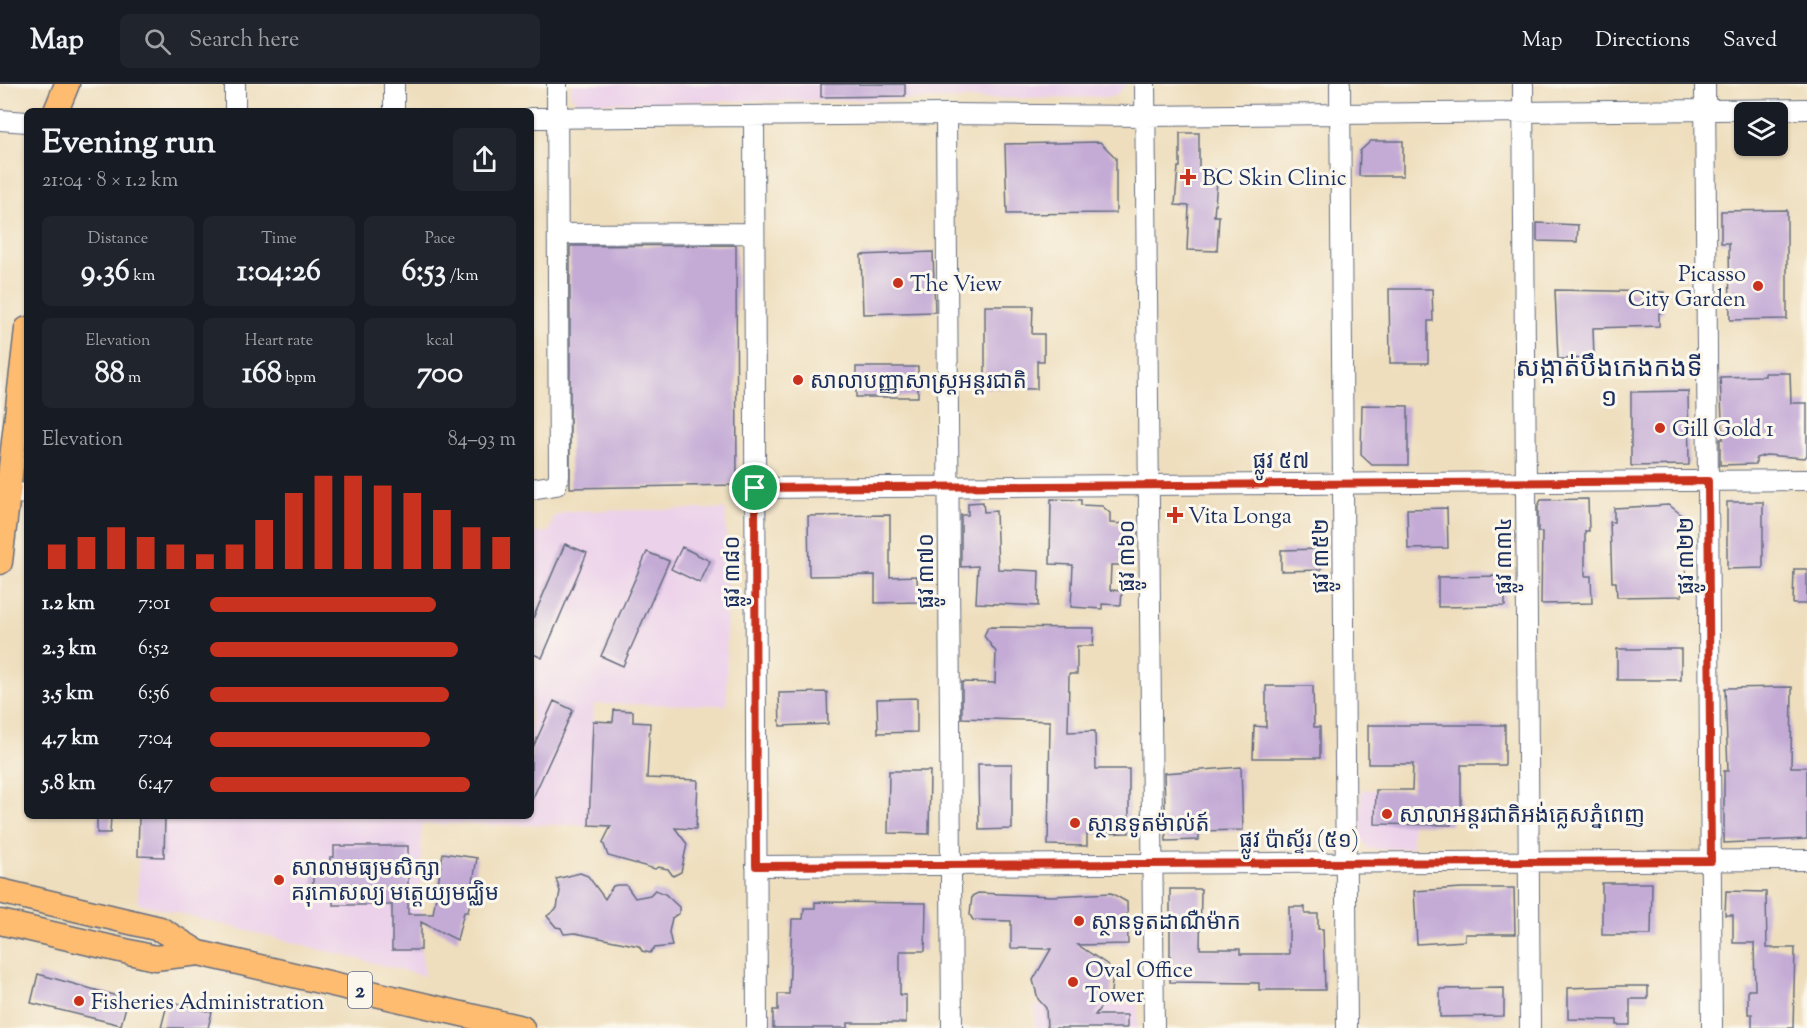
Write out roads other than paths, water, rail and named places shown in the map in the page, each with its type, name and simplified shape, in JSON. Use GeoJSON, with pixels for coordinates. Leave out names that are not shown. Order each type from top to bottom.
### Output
{"type":"FeatureCollection","features":[{"type":"Feature","properties":{"kind":"main road"},"geometry":{"type":"LineString","coordinates":[[48,84],[50,108]]}},
{"type":"Feature","properties":{"kind":"main road"},"geometry":{"type":"LineString","coordinates":[[57,108],[67,84]]}},
{"type":"Feature","properties":{"kind":"main road"},"geometry":{"type":"LineString","coordinates":[[0,562],[17,493],[24,378]]}},
{"type":"Feature","properties":{"kind":"main road","name":"2"},"geometry":{"type":"LineString","coordinates":[[0,891],[160,929],[199,952],[522,1028]]}},
{"type":"Feature","properties":{"kind":"main road","name":"2"},"geometry":{"type":"LineString","coordinates":[[0,922],[155,958],[199,952]]}},
{"type":"Feature","properties":{"kind":"street"},"geometry":{"type":"LineString","coordinates":[[234,84],[235,108]]}},
{"type":"Feature","properties":{"kind":"street"},"geometry":{"type":"LineString","coordinates":[[394,84],[394,108]]}},
{"type":"Feature","properties":{"kind":"street"},"geometry":{"type":"LineString","coordinates":[[534,489],[556,485],[559,476],[557,84]]}},
{"type":"Feature","properties":{"kind":"street","name":"ផ្លូវ ៣៦០"},"geometry":{"type":"LineString","coordinates":[[1145,84],[1154,1028]]}},
{"type":"Feature","properties":{"kind":"street","name":"ផ្លូវ ៣៥២"},"geometry":{"type":"LineString","coordinates":[[1340,84],[1347,1028]]}},
{"type":"Feature","properties":{"kind":"street","name":"ផ្លូវ ៣៣៤"},"geometry":{"type":"LineString","coordinates":[[1523,84],[1530,1028]]}},
{"type":"Feature","properties":{"kind":"street","name":"ផ្លូវ ៣២២"},"geometry":{"type":"LineString","coordinates":[[1705,84],[1712,1028]]}},
{"type":"Feature","properties":{"kind":"street"},"geometry":{"type":"LineString","coordinates":[[534,118],[945,114],[1145,116],[1807,109]]}},
{"type":"Feature","properties":{"kind":"street","name":"ផ្លូវ ៣៧០"},"geometry":{"type":"LineString","coordinates":[[945,114],[952,1028]]}},
{"type":"Feature","properties":{"kind":"street","name":"ផ្លូវ ៣៨០"},"geometry":{"type":"LineString","coordinates":[[754,116],[757,1028]]}},
{"type":"Feature","properties":{"kind":"street"},"geometry":{"type":"LineString","coordinates":[[0,120],[24,122]]}},
{"type":"Feature","properties":{"kind":"street"},"geometry":{"type":"LineString","coordinates":[[558,234],[754,233]]}},
{"type":"Feature","properties":{"kind":"street","name":"ផ្លូវ ៥៧"},"geometry":{"type":"LineString","coordinates":[[755,488],[1807,480]]}},
{"type":"Feature","properties":{"kind":"street","name":"ផ្លូវ ប៉ាស្ទ័រ (៥១)"},"geometry":{"type":"LineString","coordinates":[[756,866],[1807,860]]}},
{"type":"Feature","properties":{"kind":"place","name":"BC Skin Clinic"},"geometry":{"type":"Point","coordinates":[1188,177]}},
{"type":"Feature","properties":{"kind":"place","name":"The View"},"geometry":{"type":"Point","coordinates":[898,283]}},
{"type":"Feature","properties":{"kind":"place","name":"Picasso City Garden"},"geometry":{"type":"Point","coordinates":[1758,286]}},
{"type":"Feature","properties":{"kind":"place","name":"សាលាបញ្ញាសាស្ត្រអន្តរជាតិ"},"geometry":{"type":"Point","coordinates":[798,380]}},
{"type":"Feature","properties":{"kind":"place","name":"Gill Gold 1"},"geometry":{"type":"Point","coordinates":[1660,428]}},
{"type":"Feature","properties":{"kind":"place","name":"Vita Longa"},"geometry":{"type":"Point","coordinates":[1175,515]}},
{"type":"Feature","properties":{"kind":"place","name":"សាលាអន្តរជាតិអង់គ្លេសភ្នំពេញ"},"geometry":{"type":"Point","coordinates":[1387,814]}},
{"type":"Feature","properties":{"kind":"place","name":"ស្ថានទូតម៉ាល់ត៍"},"geometry":{"type":"Point","coordinates":[1075,823]}},
{"type":"Feature","properties":{"kind":"place","name":"សាលាមធ្យមសិក្សា គរុកោសល្យ មត្តេយ្យមជ្ឈិម"},"geometry":{"type":"Point","coordinates":[279,880]}},
{"type":"Feature","properties":{"kind":"place","name":"ស្ថានទូតដាណឺម៉ាក"},"geometry":{"type":"Point","coordinates":[1079,921]}},
{"type":"Feature","properties":{"kind":"place","name":"Oval Office Tower"},"geometry":{"type":"Point","coordinates":[1073,982]}},
{"type":"Feature","properties":{"kind":"place","name":"Fisheries Administration"},"geometry":{"type":"Point","coordinates":[79,1001]}},
{"type":"Feature","properties":{"kind":"district","name":"សង្កាត់បឹងកេងកងទី ១"},"geometry":{"type":"Point","coordinates":[1609,382]}}]}
